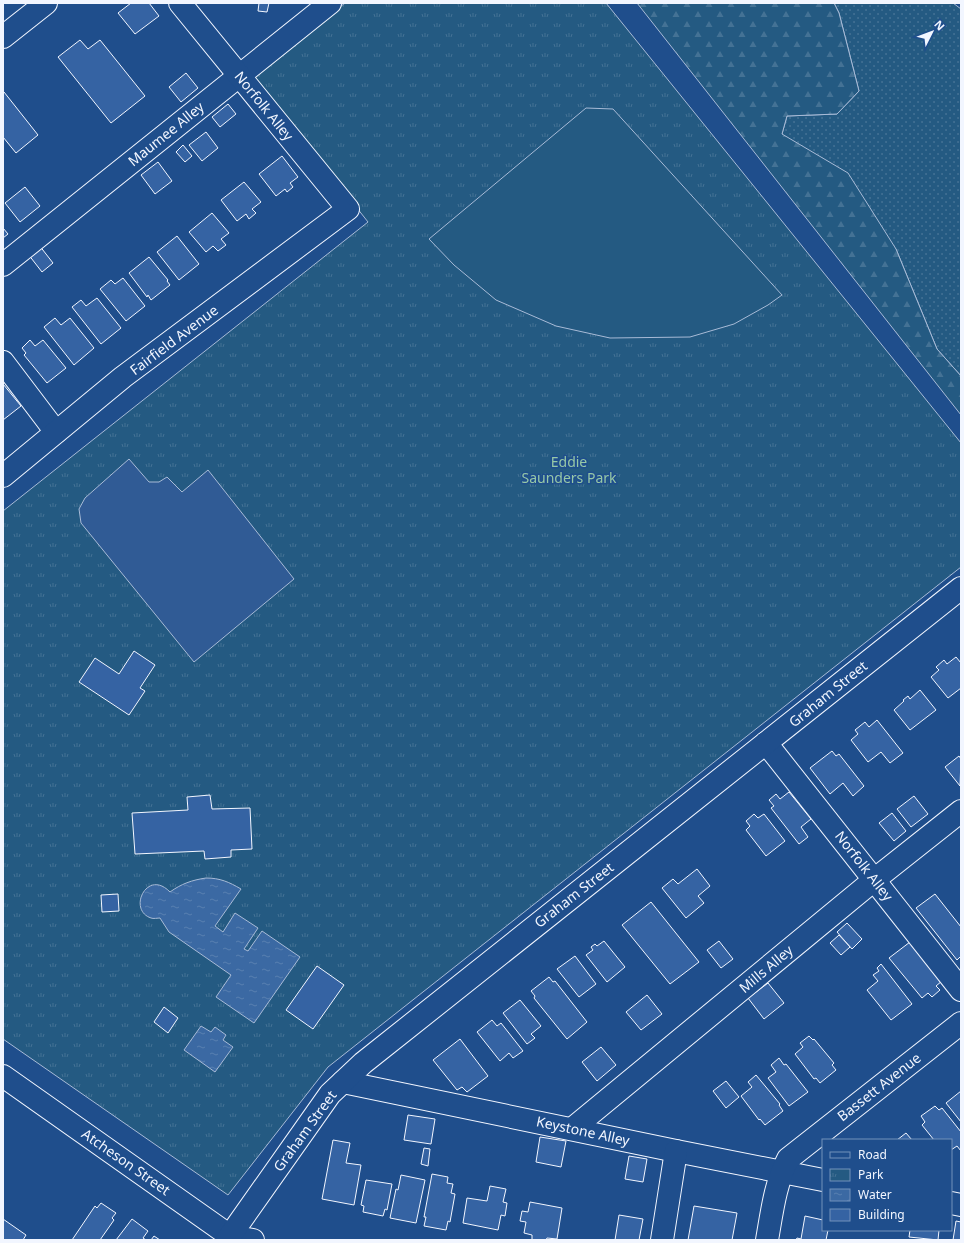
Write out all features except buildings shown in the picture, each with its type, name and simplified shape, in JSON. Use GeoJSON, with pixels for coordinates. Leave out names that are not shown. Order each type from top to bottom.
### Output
{"type":"FeatureCollection","features":[{"type":"Feature","properties":{"kind":"street"},"geometry":{"type":"LineString","coordinates":[[3,37],[46,3]]}},
{"type":"Feature","properties":{"kind":"street","name":"Norfolk Alley"},"geometry":{"type":"LineString","coordinates":[[180,3],[348,209]]}},
{"type":"Feature","properties":{"kind":"street","name":"Maumee Alley"},"geometry":{"type":"LineString","coordinates":[[3,265],[330,3]]}},
{"type":"Feature","properties":{"kind":"street","name":"Fairfield Avenue"},"geometry":{"type":"LineString","coordinates":[[3,476],[123,378],[348,209]]}},
{"type":"Feature","properties":{"kind":"street"},"geometry":{"type":"LineString","coordinates":[[3,362],[56,432]]}},
{"type":"Feature","properties":{"kind":"street","name":"Graham Street"},"geometry":{"type":"LineString","coordinates":[[229,1238],[330,1094],[369,1058],[961,588]]}},
{"type":"Feature","properties":{"kind":"street","name":"Norfolk Alley"},"geometry":{"type":"LineString","coordinates":[[766,743],[961,990]]}},
{"type":"Feature","properties":{"kind":"street","name":"Mills Alley"},"geometry":{"type":"LineString","coordinates":[[572,1129],[874,880],[961,811]]}},
{"type":"Feature","properties":{"kind":"street","name":"Bassett Avenue"},"geometry":{"type":"LineString","coordinates":[[767,1240],[775,1195],[782,1172],[788,1159],[961,1023]]}},
{"type":"Feature","properties":{"kind":"street","name":"Atcheson Street"},"geometry":{"type":"LineString","coordinates":[[3,1076],[229,1238],[252,1240]]}},
{"type":"Feature","properties":{"kind":"street","name":"Keystone Alley"},"geometry":{"type":"LineString","coordinates":[[343,1082],[822,1180]]}},
{"type":"Feature","properties":{"kind":"street"},"geometry":{"type":"LineString","coordinates":[[662,1240],[676,1151]]}},
{"type":"Feature","properties":{"kind":"green space","name":"Eddie Saunders Park"},"geometry":{"type":"Polygon","coordinates":[[[345,3],[606,3],[961,443],[961,567],[328,1067],[228,1195],[3,1039],[3,511],[368,222],[253,76],[345,3]]]}},
{"type":"Feature","properties":{"kind":"green space"},"geometry":{"type":"Polygon","coordinates":[[[637,3],[834,3],[839,13],[859,91],[837,114],[787,116],[782,134],[848,173],[896,249],[937,349],[961,376],[961,415],[637,3]]]}},
{"type":"Feature","properties":{"kind":"green space"},"geometry":{"type":"Polygon","coordinates":[[[834,3],[953,3],[961,9],[961,376],[937,349],[896,249],[782,134],[787,116],[837,114],[859,91],[839,13],[834,3]]]}},
{"type":"Feature","properties":{"kind":"green space"},"geometry":{"type":"Polygon","coordinates":[[[586,108],[613,109],[782,295],[768,305],[734,324],[690,337],[610,338],[556,326],[496,300],[454,265],[429,239],[586,108]]]}},
{"type":"Feature","properties":{"kind":"shaded area"},"geometry":{"type":"Polygon","coordinates":[[[129,459],[149,482],[159,482],[167,477],[182,492],[208,470],[294,579],[194,662],[81,523],[79,509],[85,498],[129,459]]]}},
{"type":"Feature","properties":{"kind":"water"},"geometry":{"type":"Polygon","coordinates":[[[206,878],[224,881],[241,889],[215,926],[223,932],[235,913],[258,928],[244,949],[248,951],[262,931],[300,957],[254,1023],[216,997],[231,975],[169,932],[160,918],[152,918],[144,914],[141,907],[140,900],[143,893],[154,885],[162,886],[170,892],[187,883],[206,878]]]}},
{"type":"Feature","properties":{"kind":"water"},"geometry":{"type":"Polygon","coordinates":[[[201,1026],[211,1032],[215,1027],[226,1035],[223,1040],[233,1047],[215,1072],[184,1050],[201,1026]]]}}]}
